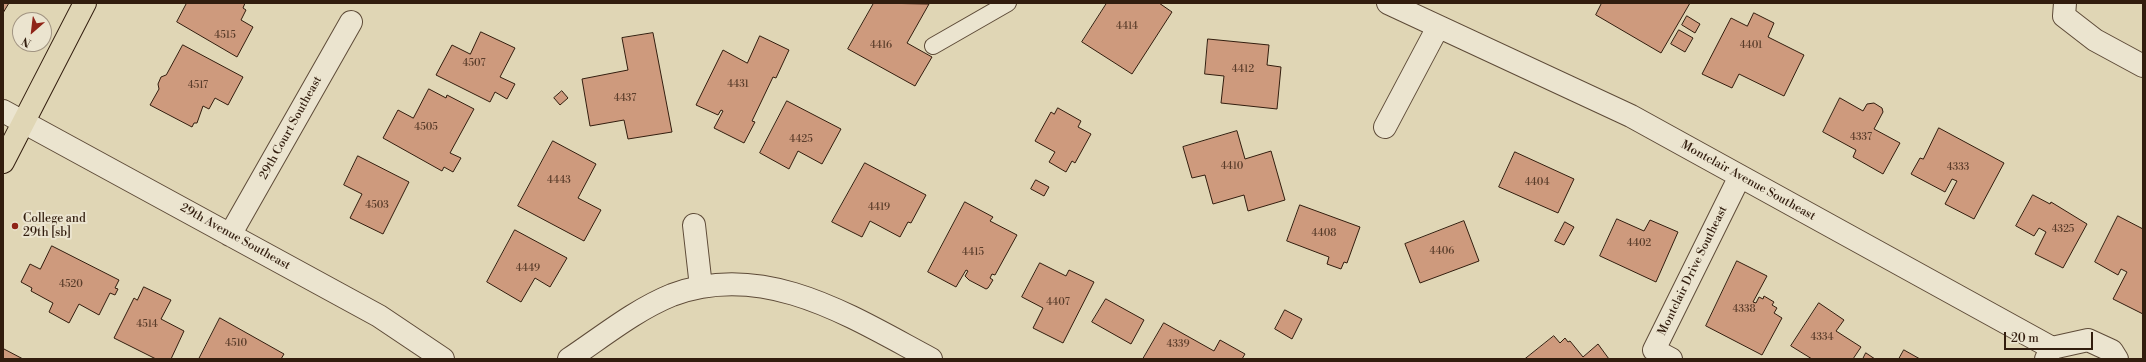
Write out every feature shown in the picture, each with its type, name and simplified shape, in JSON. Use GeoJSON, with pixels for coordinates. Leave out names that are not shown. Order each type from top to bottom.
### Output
{"type":"FeatureCollection","features":[{"type":"Feature","properties":{"kind":"main road"},"geometry":{"type":"LineString","coordinates":[[3,162],[85,3]]}},
{"type":"Feature","properties":{"kind":"street","name":"Montclair Avenue Southeast"},"geometry":{"type":"LineString","coordinates":[[1388,3],[1631,116],[1740,176],[2049,353]]}},
{"type":"Feature","properties":{"kind":"street"},"geometry":{"type":"LineString","coordinates":[[2064,3],[2064,16],[2094,40],[2143,66]]}},
{"type":"Feature","properties":{"kind":"street","name":"29th Court Southeast"},"geometry":{"type":"LineString","coordinates":[[230,235],[351,22]]}},
{"type":"Feature","properties":{"kind":"street"},"geometry":{"type":"LineString","coordinates":[[1385,127],[1438,27]]}},
{"type":"Feature","properties":{"kind":"street","name":"29th Avenue Southeast"},"geometry":{"type":"LineString","coordinates":[[3,111],[379,316],[443,359]]}},
{"type":"Feature","properties":{"kind":"street","name":"Montclair Drive Southeast"},"geometry":{"type":"LineString","coordinates":[[1671,359],[1654,350],[1740,176]]}},
{"type":"Feature","properties":{"kind":"street"},"geometry":{"type":"LineString","coordinates":[[694,226],[701,287]]}},
{"type":"Feature","properties":{"kind":"street"},"geometry":{"type":"LineString","coordinates":[[569,359],[637,313],[672,296],[701,287],[735,284],[774,288],[805,296],[840,311],[931,359]]}},
{"type":"Feature","properties":{"kind":"street"},"geometry":{"type":"LineString","coordinates":[[2049,353],[2088,340],[2112,351],[2117,359]]}},
{"type":"Feature","properties":{"kind":"lane"},"geometry":{"type":"LineString","coordinates":[[933,46],[1008,3]]}},
{"type":"Feature","properties":{"kind":"building"},"geometry":{"type":"Polygon","coordinates":[[[3,3],[9,3],[3,13],[3,3]]]}},
{"type":"Feature","properties":{"kind":"building"},"geometry":{"type":"Polygon","coordinates":[[[187,3],[245,3],[243,8],[246,10],[241,20],[253,27],[237,57],[177,22],[187,3]]]}},
{"type":"Feature","properties":{"kind":"building"},"geometry":{"type":"Polygon","coordinates":[[[874,3],[929,4],[907,43],[932,57],[915,86],[848,49],[874,3]]]}},
{"type":"Feature","properties":{"kind":"building"},"geometry":{"type":"Polygon","coordinates":[[[1107,3],[1159,3],[1172,12],[1132,74],[1082,42],[1107,3]]]}},
{"type":"Feature","properties":{"kind":"building"},"geometry":{"type":"Polygon","coordinates":[[[1602,3],[1690,3],[1661,53],[1596,15],[1602,3]]]}},
{"type":"Feature","properties":{"kind":"building"},"geometry":{"type":"Polygon","coordinates":[[[1754,13],[1774,23],[1768,37],[1804,55],[1784,96],[1739,74],[1732,88],[1702,74],[1731,18],[1747,26],[1754,13]]]}},
{"type":"Feature","properties":{"kind":"building"},"geometry":{"type":"Polygon","coordinates":[[[1687,16],[1700,24],[1695,33],[1682,25],[1687,16]]]}},
{"type":"Feature","properties":{"kind":"building"},"geometry":{"type":"Polygon","coordinates":[[[1679,30],[1693,38],[1685,52],[1671,44],[1679,30]]]}},
{"type":"Feature","properties":{"kind":"building"},"geometry":{"type":"Polygon","coordinates":[[[481,32],[515,48],[500,77],[515,84],[507,99],[495,92],[490,102],[436,75],[452,45],[470,54],[481,32]]]}},
{"type":"Feature","properties":{"kind":"building"},"geometry":{"type":"Polygon","coordinates":[[[653,33],[672,132],[628,139],[624,120],[590,126],[582,79],[628,70],[622,38],[653,33]]]}},
{"type":"Feature","properties":{"kind":"building"},"geometry":{"type":"Polygon","coordinates":[[[760,36],[789,50],[776,78],[773,77],[752,121],[755,122],[744,143],[714,128],[723,111],[721,110],[718,115],[696,105],[723,50],[747,63],[760,36]]]}},
{"type":"Feature","properties":{"kind":"building"},"geometry":{"type":"Polygon","coordinates":[[[1208,39],[1269,45],[1267,65],[1281,67],[1277,109],[1221,103],[1224,76],[1205,74],[1208,39]]]}},
{"type":"Feature","properties":{"kind":"building"},"geometry":{"type":"Polygon","coordinates":[[[183,45],[243,77],[228,105],[215,98],[209,109],[203,106],[197,123],[194,123],[192,127],[150,105],[159,89],[158,84],[161,77],[166,75],[183,45]]]}},
{"type":"Feature","properties":{"kind":"building"},"geometry":{"type":"Polygon","coordinates":[[[429,89],[446,98],[447,95],[474,109],[450,153],[461,158],[453,172],[444,167],[442,171],[383,138],[398,110],[413,118],[429,89]]]}},
{"type":"Feature","properties":{"kind":"building"},"geometry":{"type":"Polygon","coordinates":[[[562,91],[568,98],[560,105],[554,98],[562,91]]]}},
{"type":"Feature","properties":{"kind":"building"},"geometry":{"type":"Polygon","coordinates":[[[1840,98],[1863,111],[1867,104],[1874,103],[1882,108],[1883,112],[1874,129],[1900,143],[1883,174],[1853,157],[1856,150],[1823,132],[1840,98]]]}},
{"type":"Feature","properties":{"kind":"building"},"geometry":{"type":"Polygon","coordinates":[[[787,101],[841,129],[822,164],[798,151],[789,169],[760,153],[787,101]]]}},
{"type":"Feature","properties":{"kind":"building"},"geometry":{"type":"Polygon","coordinates":[[[1058,108],[1081,121],[1078,127],[1091,134],[1075,163],[1072,161],[1066,172],[1049,162],[1055,152],[1035,141],[1051,112],[1054,114],[1058,108]]]}},
{"type":"Feature","properties":{"kind":"building"},"geometry":{"type":"Polygon","coordinates":[[[1939,128],[2004,163],[1974,219],[1945,204],[1957,181],[1952,179],[1945,192],[1911,174],[1920,158],[1923,159],[1939,128]]]}},
{"type":"Feature","properties":{"kind":"building"},"geometry":{"type":"Polygon","coordinates":[[[1237,131],[1245,159],[1271,151],[1285,200],[1248,211],[1244,195],[1213,204],[1205,175],[1192,178],[1183,147],[1237,131]]]}},
{"type":"Feature","properties":{"kind":"building"},"geometry":{"type":"Polygon","coordinates":[[[553,141],[596,164],[578,198],[601,210],[584,241],[518,206],[553,141]]]}},
{"type":"Feature","properties":{"kind":"building"},"geometry":{"type":"Polygon","coordinates":[[[1515,152],[1574,179],[1558,213],[1499,187],[1515,152]]]}},
{"type":"Feature","properties":{"kind":"building"},"geometry":{"type":"Polygon","coordinates":[[[358,156],[409,182],[383,234],[350,218],[362,194],[344,185],[358,156]]]}},
{"type":"Feature","properties":{"kind":"building"},"geometry":{"type":"Polygon","coordinates":[[[865,163],[926,195],[911,223],[908,222],[900,237],[870,221],[862,237],[832,222],[865,163]]]}},
{"type":"Feature","properties":{"kind":"building"},"geometry":{"type":"Polygon","coordinates":[[[1036,180],[1049,187],[1044,196],[1031,189],[1036,180]]]}},
{"type":"Feature","properties":{"kind":"building"},"geometry":{"type":"Polygon","coordinates":[[[2033,195],[2050,204],[2051,202],[2087,224],[2063,268],[2035,254],[2046,232],[2039,228],[2034,236],[2016,226],[2033,195]]]}},
{"type":"Feature","properties":{"kind":"building"},"geometry":{"type":"Polygon","coordinates":[[[965,202],[993,217],[990,221],[1017,235],[995,275],[992,274],[990,278],[993,280],[986,289],[969,280],[965,276],[968,271],[966,270],[956,287],[928,272],[965,202]]]}},
{"type":"Feature","properties":{"kind":"building"},"geometry":{"type":"Polygon","coordinates":[[[1300,205],[1360,227],[1347,263],[1344,262],[1341,269],[1327,264],[1329,257],[1287,241],[1300,205]]]}},
{"type":"Feature","properties":{"kind":"building"},"geometry":{"type":"Polygon","coordinates":[[[2118,216],[2143,229],[2143,314],[2113,299],[2127,272],[2121,269],[2118,275],[2095,262],[2118,216]]]}},
{"type":"Feature","properties":{"kind":"building"},"geometry":{"type":"Polygon","coordinates":[[[1617,219],[1644,231],[1650,220],[1678,232],[1656,282],[1600,256],[1617,219]]]}},
{"type":"Feature","properties":{"kind":"building"},"geometry":{"type":"Polygon","coordinates":[[[1464,221],[1479,261],[1420,283],[1405,244],[1464,221]]]}},
{"type":"Feature","properties":{"kind":"building"},"geometry":{"type":"Polygon","coordinates":[[[1565,222],[1574,227],[1564,245],[1555,241],[1565,222]]]}},
{"type":"Feature","properties":{"kind":"building"},"geometry":{"type":"Polygon","coordinates":[[[515,230],[567,258],[550,287],[535,278],[521,302],[487,282],[515,230]]]}},
{"type":"Feature","properties":{"kind":"building"},"geometry":{"type":"Polygon","coordinates":[[[52,246],[119,280],[115,288],[118,289],[115,295],[110,293],[99,315],[79,304],[69,323],[49,312],[53,303],[31,291],[32,288],[21,282],[30,264],[40,269],[52,246]]]}},
{"type":"Feature","properties":{"kind":"building"},"geometry":{"type":"Polygon","coordinates":[[[1737,261],[1767,276],[1753,302],[1756,303],[1759,297],[1763,299],[1764,296],[1774,302],[1772,305],[1777,308],[1774,313],[1782,318],[1762,355],[1706,326],[1737,261]]]}},
{"type":"Feature","properties":{"kind":"building"},"geometry":{"type":"Polygon","coordinates":[[[1040,263],[1066,276],[1069,270],[1094,282],[1063,343],[1033,328],[1043,308],[1022,297],[1040,263]]]}},
{"type":"Feature","properties":{"kind":"building"},"geometry":{"type":"Polygon","coordinates":[[[144,287],[171,300],[161,319],[184,331],[171,359],[156,359],[114,338],[134,298],[137,300],[144,287]]]}},
{"type":"Feature","properties":{"kind":"building"},"geometry":{"type":"Polygon","coordinates":[[[1106,299],[1144,320],[1131,344],[1092,322],[1106,299]]]}},
{"type":"Feature","properties":{"kind":"building"},"geometry":{"type":"Polygon","coordinates":[[[1819,303],[1844,320],[1836,331],[1861,347],[1853,359],[1812,359],[1791,346],[1819,303]]]}},
{"type":"Feature","properties":{"kind":"building"},"geometry":{"type":"Polygon","coordinates":[[[1285,310],[1302,319],[1292,339],[1275,329],[1285,310]]]}},
{"type":"Feature","properties":{"kind":"building"},"geometry":{"type":"Polygon","coordinates":[[[220,318],[284,354],[281,359],[199,359],[220,318]]]}},
{"type":"Feature","properties":{"kind":"building"},"geometry":{"type":"Polygon","coordinates":[[[1164,323],[1214,351],[1220,340],[1245,354],[1242,359],[1143,359],[1164,323]]]}},
{"type":"Feature","properties":{"kind":"building"},"geometry":{"type":"Polygon","coordinates":[[[1554,336],[1560,343],[1565,338],[1568,342],[1570,341],[1583,357],[1598,344],[1609,359],[1525,359],[1554,336]]]}},
{"type":"Feature","properties":{"kind":"building"},"geometry":{"type":"Polygon","coordinates":[[[4,349],[23,359],[3,359],[4,349]]]}},
{"type":"Feature","properties":{"kind":"building"},"geometry":{"type":"Polygon","coordinates":[[[1904,350],[1920,359],[1899,359],[1904,350]]]}},
{"type":"Feature","properties":{"kind":"building"},"geometry":{"type":"Polygon","coordinates":[[[1866,353],[1875,359],[1863,359],[1866,353]]]}},
{"type":"Feature","properties":{"kind":"place","name":"College and 29th [sb]"},"geometry":{"type":"Point","coordinates":[15,226]}}]}
